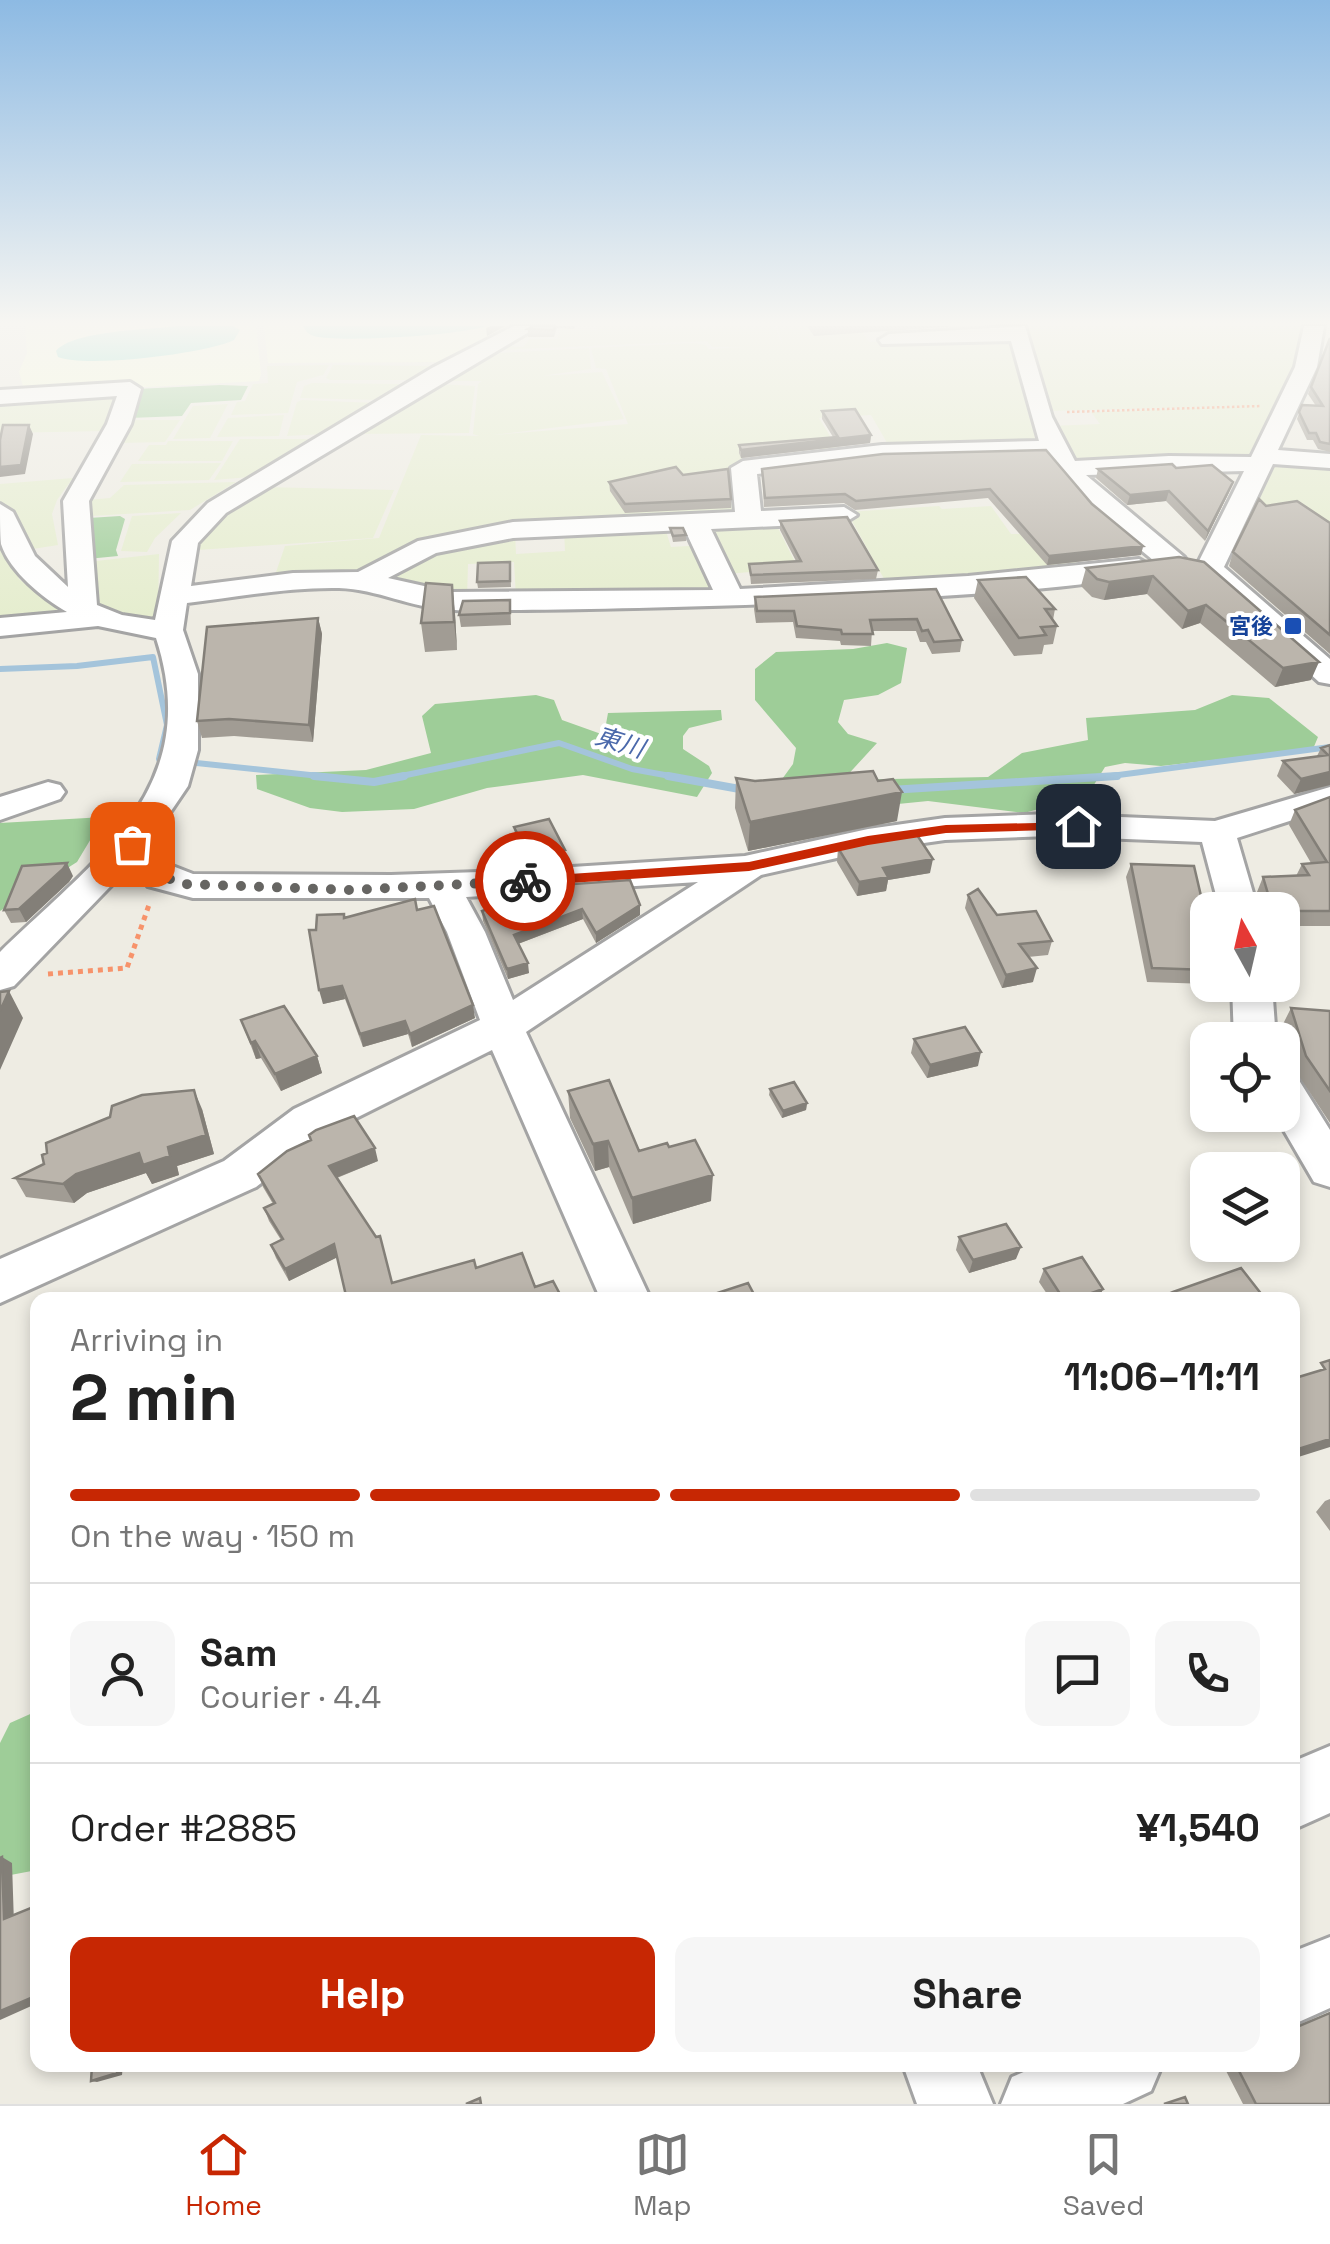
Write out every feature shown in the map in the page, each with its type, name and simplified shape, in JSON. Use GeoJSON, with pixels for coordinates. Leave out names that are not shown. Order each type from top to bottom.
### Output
{"type":"FeatureCollection","features":[{"type":"Feature","properties":{"kind":"street"},"geometry":{"type":"LineString","coordinates":[[89,614],[76,501],[119,424]]}},
{"type":"Feature","properties":{"kind":"street"},"geometry":{"type":"LineString","coordinates":[[18,975],[132,844],[160,806],[180,758],[182,674],[168,630],[185,541],[217,508],[355,424]]}},
{"type":"Feature","properties":{"kind":"street"},"geometry":{"type":"LineString","coordinates":[[1045,424],[1063,459],[1092,496],[1174,563]]}},
{"type":"Feature","properties":{"kind":"street"},"geometry":{"type":"LineString","coordinates":[[1209,569],[1283,424]]}},
{"type":"Feature","properties":{"kind":"street"},"geometry":{"type":"LineString","coordinates":[[748,519],[749,496],[743,468],[882,452],[1169,463],[1330,461]]}},
{"type":"Feature","properties":{"kind":"street"},"geometry":{"type":"LineString","coordinates":[[0,512],[5,530],[34,574],[89,614],[142,629],[168,630]]}},
{"type":"Feature","properties":{"kind":"street"},"geometry":{"type":"LineString","coordinates":[[362,581],[428,547],[513,530],[844,515]]}},
{"type":"Feature","properties":{"kind":"street"},"geometry":{"type":"LineString","coordinates":[[694,521],[730,597]]}},
{"type":"Feature","properties":{"kind":"street"},"geometry":{"type":"LineString","coordinates":[[174,596],[283,584],[362,581],[445,601],[846,595],[1002,584],[1174,563],[1209,569],[1330,675]]}},
{"type":"Feature","properties":{"kind":"street"},"geometry":{"type":"LineString","coordinates":[[0,627],[89,614]]}},
{"type":"Feature","properties":{"kind":"street"},"geometry":{"type":"LineString","coordinates":[[0,809],[48,792]]}},
{"type":"Feature","properties":{"kind":"street"},"geometry":{"type":"LineString","coordinates":[[132,844],[158,876],[183,884],[351,890],[749,866],[868,840],[946,829],[1050,825],[1216,832],[1330,798]]}},
{"type":"Feature","properties":{"kind":"street"},"geometry":{"type":"LineString","coordinates":[[1216,832],[1234,892]]}},
{"type":"Feature","properties":{"kind":"street"},"geometry":{"type":"LineString","coordinates":[[0,1282],[240,1174],[310,1121],[503,1027],[749,866]]}},
{"type":"Feature","properties":{"kind":"street"},"geometry":{"type":"LineString","coordinates":[[440,884],[466,932],[503,1027],[622,1292]]}},
{"type":"Feature","properties":{"kind":"street"},"geometry":{"type":"LineString","coordinates":[[1300,1119],[1330,1169]]}},
{"type":"Feature","properties":{"kind":"street"},"geometry":{"type":"LineString","coordinates":[[1300,1793],[1330,1778]]}},
{"type":"Feature","properties":{"kind":"street"},"geometry":{"type":"LineString","coordinates":[[1300,1985],[1330,1972]]}},
{"type":"Feature","properties":{"kind":"street"},"geometry":{"type":"LineString","coordinates":[[943,2072],[955,2104]]}},
{"type":"Feature","properties":{"kind":"street"},"geometry":{"type":"LineString","coordinates":[[1039,2104],[1110,2072]]}},
{"type":"Feature","properties":{"kind":"path"},"geometry":{"type":"LineString","coordinates":[[18,975],[128,968],[158,876]]}},
{"type":"Feature","properties":{"kind":"shaded area"},"geometry":{"type":"Polygon","coordinates":[[[0,424],[108,424],[105,431],[0,433],[0,424]]]}},
{"type":"Feature","properties":{"kind":"shaded area"},"geometry":{"type":"Polygon","coordinates":[[[126,424],[177,424],[165,442],[116,443],[126,424]]]}},
{"type":"Feature","properties":{"kind":"shaded area"},"geometry":{"type":"Polygon","coordinates":[[[182,424],[217,424],[210,438],[173,439],[182,424]]]}},
{"type":"Feature","properties":{"kind":"shaded area"},"geometry":{"type":"Polygon","coordinates":[[[224,424],[282,424],[279,436],[217,437],[224,424]]]}},
{"type":"Feature","properties":{"kind":"shaded area"},"geometry":{"type":"Polygon","coordinates":[[[290,424],[341,424],[325,434],[287,436],[290,424]]]}},
{"type":"Feature","properties":{"kind":"shaded area"},"geometry":{"type":"Polygon","coordinates":[[[368,424],[470,424],[469,433],[351,434],[368,424]]]}},
{"type":"Feature","properties":{"kind":"shaded area"},"geometry":{"type":"Polygon","coordinates":[[[474,424],[582,424],[494,435],[626,424],[823,424],[841,454],[824,456],[814,445],[739,453],[747,464],[744,511],[490,530],[357,577],[273,581],[285,546],[379,538],[421,435],[479,436],[473,434],[474,424]]]}},
{"type":"Feature","properties":{"kind":"shaded area"},"geometry":{"type":"Polygon","coordinates":[[[876,424],[1038,424],[1044,446],[890,448],[876,424]]]}},
{"type":"Feature","properties":{"kind":"shaded area"},"geometry":{"type":"Polygon","coordinates":[[[1270,424],[1253,460],[1079,468],[1049,426],[1270,424]]]}},
{"type":"Feature","properties":{"kind":"shaded area"},"geometry":{"type":"Polygon","coordinates":[[[240,439],[313,441],[250,477],[214,480],[240,439]]]}},
{"type":"Feature","properties":{"kind":"shaded area"},"geometry":{"type":"Polygon","coordinates":[[[168,441],[233,441],[222,461],[138,461],[149,445],[166,445],[168,441]]]}},
{"type":"Feature","properties":{"kind":"shaded area"},"geometry":{"type":"Polygon","coordinates":[[[1274,461],[1330,463],[1330,536],[1252,513],[1250,509],[1274,461]]]}},
{"type":"Feature","properties":{"kind":"shaded area"},"geometry":{"type":"Polygon","coordinates":[[[221,463],[209,480],[120,482],[132,464],[221,463]]]}},
{"type":"Feature","properties":{"kind":"shaded area"},"geometry":{"type":"Polygon","coordinates":[[[73,478],[52,514],[58,545],[20,551],[5,531],[0,484],[73,478]]]}},
{"type":"Feature","properties":{"kind":"shaded area"},"geometry":{"type":"Polygon","coordinates":[[[236,482],[190,510],[75,517],[76,501],[110,498],[124,485],[236,482]]]}},
{"type":"Feature","properties":{"kind":"shaded area"},"geometry":{"type":"Polygon","coordinates":[[[262,487],[394,490],[373,538],[183,551],[203,521],[262,487]]]}},
{"type":"Feature","properties":{"kind":"shaded area"},"geometry":{"type":"Polygon","coordinates":[[[991,506],[1011,534],[1020,534],[1028,544],[1062,542],[1082,568],[888,586],[847,512],[991,506]]]}},
{"type":"Feature","properties":{"kind":"shaded area"},"geometry":{"type":"Polygon","coordinates":[[[181,513],[155,538],[147,552],[121,551],[132,516],[181,513]]]}},
{"type":"Feature","properties":{"kind":"shaded area"},"geometry":{"type":"Polygon","coordinates":[[[773,518],[798,568],[727,574],[705,523],[773,518]]]}},
{"type":"Feature","properties":{"kind":"shaded area"},"geometry":{"type":"Polygon","coordinates":[[[664,525],[671,547],[705,545],[725,592],[516,597],[514,562],[468,564],[467,598],[378,579],[433,549],[515,532],[516,554],[565,551],[564,529],[664,525]]]}},
{"type":"Feature","properties":{"kind":"shaded area"},"geometry":{"type":"Polygon","coordinates":[[[0,528],[19,579],[69,618],[0,622],[0,528]]]}},
{"type":"Feature","properties":{"kind":"shaded area"},"geometry":{"type":"Polygon","coordinates":[[[159,554],[158,619],[141,624],[100,617],[78,563],[159,554]]]}},
{"type":"Feature","properties":{"kind":"green space"},"geometry":{"type":"Polygon","coordinates":[[[73,519],[125,519],[116,550],[118,556],[77,560],[73,519]]]}},
{"type":"Feature","properties":{"kind":"green space"},"geometry":{"type":"Polygon","coordinates":[[[887,643],[907,648],[901,683],[878,695],[844,700],[838,722],[848,734],[877,743],[843,780],[988,777],[1022,753],[1088,740],[1086,718],[1195,710],[1232,695],[1269,698],[1318,737],[1313,749],[1161,766],[1125,763],[1105,767],[1087,796],[1024,813],[928,801],[878,806],[764,804],[793,764],[796,748],[755,700],[755,669],[776,652],[853,649],[887,643]]]}},
{"type":"Feature","properties":{"kind":"green space"},"geometry":{"type":"Polygon","coordinates":[[[536,695],[554,700],[562,720],[604,735],[608,713],[721,710],[722,720],[689,728],[683,736],[683,749],[709,766],[712,773],[697,797],[583,775],[487,788],[414,809],[342,812],[310,808],[257,789],[256,775],[366,770],[431,753],[422,716],[435,704],[536,695]]]}},
{"type":"Feature","properties":{"kind":"green space"},"geometry":{"type":"Polygon","coordinates":[[[104,817],[77,862],[0,911],[0,823],[104,817]]]}},
{"type":"Feature","properties":{"kind":"green space"},"geometry":{"type":"Polygon","coordinates":[[[30,1714],[30,1871],[0,1877],[0,1743],[10,1723],[30,1714]]]}},
{"type":"Feature","properties":{"kind":"building"},"geometry":{"type":"Polygon","coordinates":[[[830,424],[864,424],[871,435],[741,450],[739,445],[838,437],[830,424]]]}},
{"type":"Feature","properties":{"kind":"building"},"geometry":{"type":"Polygon","coordinates":[[[1305,424],[1330,424],[1330,444],[1320,442],[1316,433],[1309,433],[1305,424]]]}},
{"type":"Feature","properties":{"kind":"building"},"geometry":{"type":"Polygon","coordinates":[[[3,425],[29,425],[21,465],[0,467],[3,425]]]}},
{"type":"Feature","properties":{"kind":"building"},"geometry":{"type":"Polygon","coordinates":[[[1046,450],[1092,504],[1143,546],[1049,556],[990,489],[856,501],[845,494],[765,498],[762,469],[883,454],[1046,450]]]}},
{"type":"Feature","properties":{"kind":"building"},"geometry":{"type":"Polygon","coordinates":[[[1172,464],[1176,468],[1212,465],[1233,482],[1208,531],[1169,491],[1130,495],[1098,469],[1172,464]]]}},
{"type":"Feature","properties":{"kind":"building"},"geometry":{"type":"Polygon","coordinates":[[[676,467],[683,475],[728,469],[731,499],[625,504],[609,482],[676,467]]]}},
{"type":"Feature","properties":{"kind":"building"},"geometry":{"type":"Polygon","coordinates":[[[1259,499],[1266,506],[1297,501],[1330,523],[1330,635],[1233,552],[1259,499]]]}},
{"type":"Feature","properties":{"kind":"building"},"geometry":{"type":"Polygon","coordinates":[[[847,517],[878,570],[751,575],[749,564],[801,561],[780,521],[847,517]]]}},
{"type":"Feature","properties":{"kind":"building"},"geometry":{"type":"Polygon","coordinates":[[[670,528],[683,528],[686,535],[673,536],[670,528]]]}},
{"type":"Feature","properties":{"kind":"building"},"geometry":{"type":"Polygon","coordinates":[[[1179,557],[1204,562],[1319,662],[1283,668],[1206,605],[1188,611],[1153,576],[1109,582],[1097,579],[1086,568],[1179,557]]]}},
{"type":"Feature","properties":{"kind":"building"},"geometry":{"type":"Polygon","coordinates":[[[510,562],[510,581],[477,582],[478,563],[510,562]]]}},
{"type":"Feature","properties":{"kind":"building"},"geometry":{"type":"Polygon","coordinates":[[[1026,577],[1055,609],[1045,609],[1057,626],[1041,627],[1046,635],[1019,638],[978,580],[1026,577]]]}},
{"type":"Feature","properties":{"kind":"building"},"geometry":{"type":"Polygon","coordinates":[[[426,583],[452,585],[454,622],[421,623],[426,583]]]}},
{"type":"Feature","properties":{"kind":"building"},"geometry":{"type":"Polygon","coordinates":[[[936,589],[962,640],[934,642],[928,630],[922,631],[917,619],[870,620],[873,634],[842,634],[841,630],[797,626],[794,611],[757,611],[755,597],[936,589]]]}},
{"type":"Feature","properties":{"kind":"building"},"geometry":{"type":"Polygon","coordinates":[[[510,600],[510,613],[459,615],[463,601],[510,600]]]}},
{"type":"Feature","properties":{"kind":"building"},"geometry":{"type":"Polygon","coordinates":[[[318,618],[309,725],[229,719],[197,721],[207,627],[318,618]]]}},
{"type":"Feature","properties":{"kind":"building"},"geometry":{"type":"Polygon","coordinates":[[[1330,745],[1330,772],[1301,779],[1283,761],[1328,755],[1321,748],[1330,745]]]}},
{"type":"Feature","properties":{"kind":"building"},"geometry":{"type":"Polygon","coordinates":[[[873,771],[878,781],[893,779],[902,792],[750,822],[736,778],[755,781],[873,771]]]}},
{"type":"Feature","properties":{"kind":"building"},"geometry":{"type":"Polygon","coordinates":[[[1330,797],[1330,911],[1300,911],[1300,892],[1267,892],[1263,877],[1309,875],[1302,864],[1327,862],[1295,810],[1330,797]]]}},
{"type":"Feature","properties":{"kind":"building"},"geometry":{"type":"Polygon","coordinates":[[[549,819],[565,850],[527,853],[514,827],[549,819]]]}},
{"type":"Feature","properties":{"kind":"building"},"geometry":{"type":"Polygon","coordinates":[[[917,835],[933,859],[883,868],[888,877],[859,882],[838,848],[917,835]]]}},
{"type":"Feature","properties":{"kind":"building"},"geometry":{"type":"Polygon","coordinates":[[[67,863],[19,909],[4,910],[22,866],[67,863]]]}},
{"type":"Feature","properties":{"kind":"building"},"geometry":{"type":"Polygon","coordinates":[[[1131,864],[1194,866],[1200,892],[1190,892],[1190,969],[1152,968],[1131,864]]]}},
{"type":"Feature","properties":{"kind":"building"},"geometry":{"type":"Polygon","coordinates":[[[630,880],[640,905],[596,933],[582,909],[514,935],[528,963],[507,969],[482,911],[522,897],[516,888],[630,880]]]}},
{"type":"Feature","properties":{"kind":"building"},"geometry":{"type":"Polygon","coordinates":[[[978,889],[997,915],[1036,911],[1052,941],[1019,944],[1037,968],[1006,975],[968,895],[978,889]]]}},
{"type":"Feature","properties":{"kind":"building"},"geometry":{"type":"Polygon","coordinates":[[[415,899],[417,910],[434,906],[473,1005],[410,1034],[405,1021],[360,1034],[342,986],[319,990],[309,930],[316,930],[317,915],[344,914],[344,918],[415,899]]]}},
{"type":"Feature","properties":{"kind":"building"},"geometry":{"type":"Polygon","coordinates":[[[9,991],[0,1011],[0,992],[9,991]]]}},
{"type":"Feature","properties":{"kind":"building"},"geometry":{"type":"Polygon","coordinates":[[[284,1006],[317,1056],[275,1074],[255,1041],[251,1043],[241,1020],[284,1006]]]}},
{"type":"Feature","properties":{"kind":"building"},"geometry":{"type":"Polygon","coordinates":[[[1291,1008],[1330,1011],[1330,1091],[1306,1056],[1300,1022],[1295,1022],[1291,1008]]]}},
{"type":"Feature","properties":{"kind":"building"},"geometry":{"type":"Polygon","coordinates":[[[965,1027],[981,1052],[930,1065],[914,1039],[965,1027]]]}},
{"type":"Feature","properties":{"kind":"building"},"geometry":{"type":"Polygon","coordinates":[[[609,1080],[639,1151],[695,1140],[713,1175],[632,1198],[608,1141],[593,1144],[568,1091],[609,1080]]]}},
{"type":"Feature","properties":{"kind":"building"},"geometry":{"type":"Polygon","coordinates":[[[794,1082],[807,1103],[783,1111],[770,1089],[794,1082]]]}},
{"type":"Feature","properties":{"kind":"building"},"geometry":{"type":"Polygon","coordinates":[[[194,1090],[206,1135],[168,1147],[170,1156],[143,1165],[139,1153],[76,1174],[63,1184],[15,1178],[44,1164],[46,1143],[110,1117],[112,1106],[142,1095],[194,1090]]]}},
{"type":"Feature","properties":{"kind":"building"},"geometry":{"type":"Polygon","coordinates":[[[354,1116],[375,1148],[329,1166],[376,1237],[380,1236],[392,1283],[474,1260],[476,1268],[522,1253],[535,1287],[553,1281],[559,1292],[345,1292],[334,1244],[285,1269],[271,1245],[283,1239],[264,1208],[275,1203],[258,1174],[287,1151],[311,1140],[309,1135],[354,1116]]]}},
{"type":"Feature","properties":{"kind":"building"},"geometry":{"type":"Polygon","coordinates":[[[1006,1224],[1021,1247],[973,1260],[959,1237],[1006,1224]]]}},
{"type":"Feature","properties":{"kind":"building"},"geometry":{"type":"Polygon","coordinates":[[[1082,1257],[1103,1289],[1059,1292],[1044,1269],[1082,1257]]]}},
{"type":"Feature","properties":{"kind":"building"},"geometry":{"type":"Polygon","coordinates":[[[1241,1268],[1260,1292],[1173,1292],[1241,1268]]]}},
{"type":"Feature","properties":{"kind":"building"},"geometry":{"type":"Polygon","coordinates":[[[748,1283],[753,1292],[720,1292],[748,1283]]]}},
{"type":"Feature","properties":{"kind":"building"},"geometry":{"type":"Polygon","coordinates":[[[1330,1360],[1330,1439],[1300,1448],[1300,1377],[1325,1369],[1321,1363],[1330,1360]]]}},
{"type":"Feature","properties":{"kind":"building"},"geometry":{"type":"Polygon","coordinates":[[[0,1858],[4,1919],[30,1908],[30,1998],[0,2011],[0,1858]]]}},
{"type":"Feature","properties":{"kind":"building"},"geometry":{"type":"Polygon","coordinates":[[[1330,2013],[1330,2104],[1256,2104],[1240,2072],[1300,2072],[1300,2026],[1330,2013]]]}},
{"type":"Feature","properties":{"kind":"building"},"geometry":{"type":"Polygon","coordinates":[[[92,2072],[117,2072],[117,2073],[91,2081],[92,2072]]]}},
{"type":"Feature","properties":{"kind":"building"},"geometry":{"type":"Polygon","coordinates":[[[1185,2097],[1188,2104],[1164,2104],[1185,2097]]]}},
{"type":"Feature","properties":{"kind":"waterway","name":"東川"},"geometry":{"type":"LineString","coordinates":[[0,669],[77,666],[153,657],[167,725],[159,759],[171,761]]}},
{"type":"Feature","properties":{"kind":"waterway","name":"東川"},"geometry":{"type":"LineString","coordinates":[[392,778],[559,743],[632,769],[681,778]]}},
{"type":"Feature","properties":{"kind":"waterway","name":"東川"},"geometry":{"type":"LineString","coordinates":[[1106,777],[1330,747]]}},
{"type":"Feature","properties":{"kind":"waterway","name":"東川"},"geometry":{"type":"LineString","coordinates":[[187,762],[338,778]]}},
{"type":"Feature","properties":{"kind":"waterway","name":"東川"},"geometry":{"type":"LineString","coordinates":[[314,776],[374,782],[404,776]]}},
{"type":"Feature","properties":{"kind":"waterway","name":"東川"},"geometry":{"type":"LineString","coordinates":[[668,776],[745,790]]}},
{"type":"Feature","properties":{"kind":"waterway","name":"東川"},"geometry":{"type":"LineString","coordinates":[[1106,777],[1117,776]]}},
{"type":"Feature","properties":{"kind":"waterway","name":"東川"},"geometry":{"type":"LineString","coordinates":[[890,790],[1106,777]]}},
{"type":"Feature","properties":{"kind":"waterway","name":"東川"},"geometry":{"type":"LineString","coordinates":[[1096,778],[1106,777]]}},
{"type":"Feature","properties":{"kind":"way so far"},"geometry":{"type":"LineString","coordinates":[[132,844],[154,873],[183,884],[351,890],[525,881]]}},
{"type":"Feature","properties":{"kind":"place","name":"宮後"},"geometry":{"type":"Point","coordinates":[1293,626]}},
{"type":"Feature","properties":{"kind":"route"},"geometry":{"type":"LineString","coordinates":[[525,881],[749,866],[868,840],[946,829],[1078,826]]}}]}
